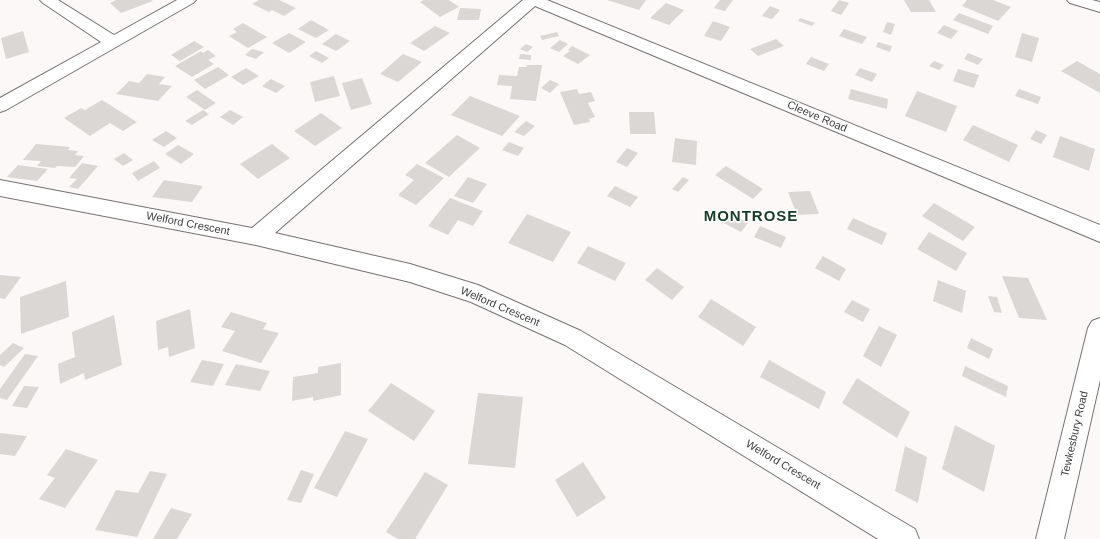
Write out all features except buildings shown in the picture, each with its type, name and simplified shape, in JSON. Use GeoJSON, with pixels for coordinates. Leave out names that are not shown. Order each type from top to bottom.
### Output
{"type":"FeatureCollection","features":[{"type":"Feature","properties":{"kind":"street"},"geometry":{"type":"LineString","coordinates":[[48,0],[113,42]]}},
{"type":"Feature","properties":{"kind":"street"},"geometry":{"type":"LineString","coordinates":[[0,106],[188,0]]}},
{"type":"Feature","properties":{"kind":"street"},"geometry":{"type":"LineString","coordinates":[[256,237],[533,0]]}},
{"type":"Feature","properties":{"kind":"street","name":"Cleeve Road"},"geometry":{"type":"LineString","coordinates":[[533,0],[1100,234]]}},
{"type":"Feature","properties":{"kind":"street"},"geometry":{"type":"LineString","coordinates":[[1075,0],[1100,7]]}},
{"type":"Feature","properties":{"kind":"street","name":"Welford Crescent"},"geometry":{"type":"LineString","coordinates":[[0,188],[256,237],[410,273],[478,295],[573,338],[905,539]]}},
{"type":"Feature","properties":{"kind":"street","name":"Tewkesbury Road"},"geometry":{"type":"LineString","coordinates":[[1050,539],[1100,328]]}},
{"type":"Feature","properties":{"kind":"district","name":"MONTROSE"},"geometry":{"type":"Point","coordinates":[751,217]}}]}
